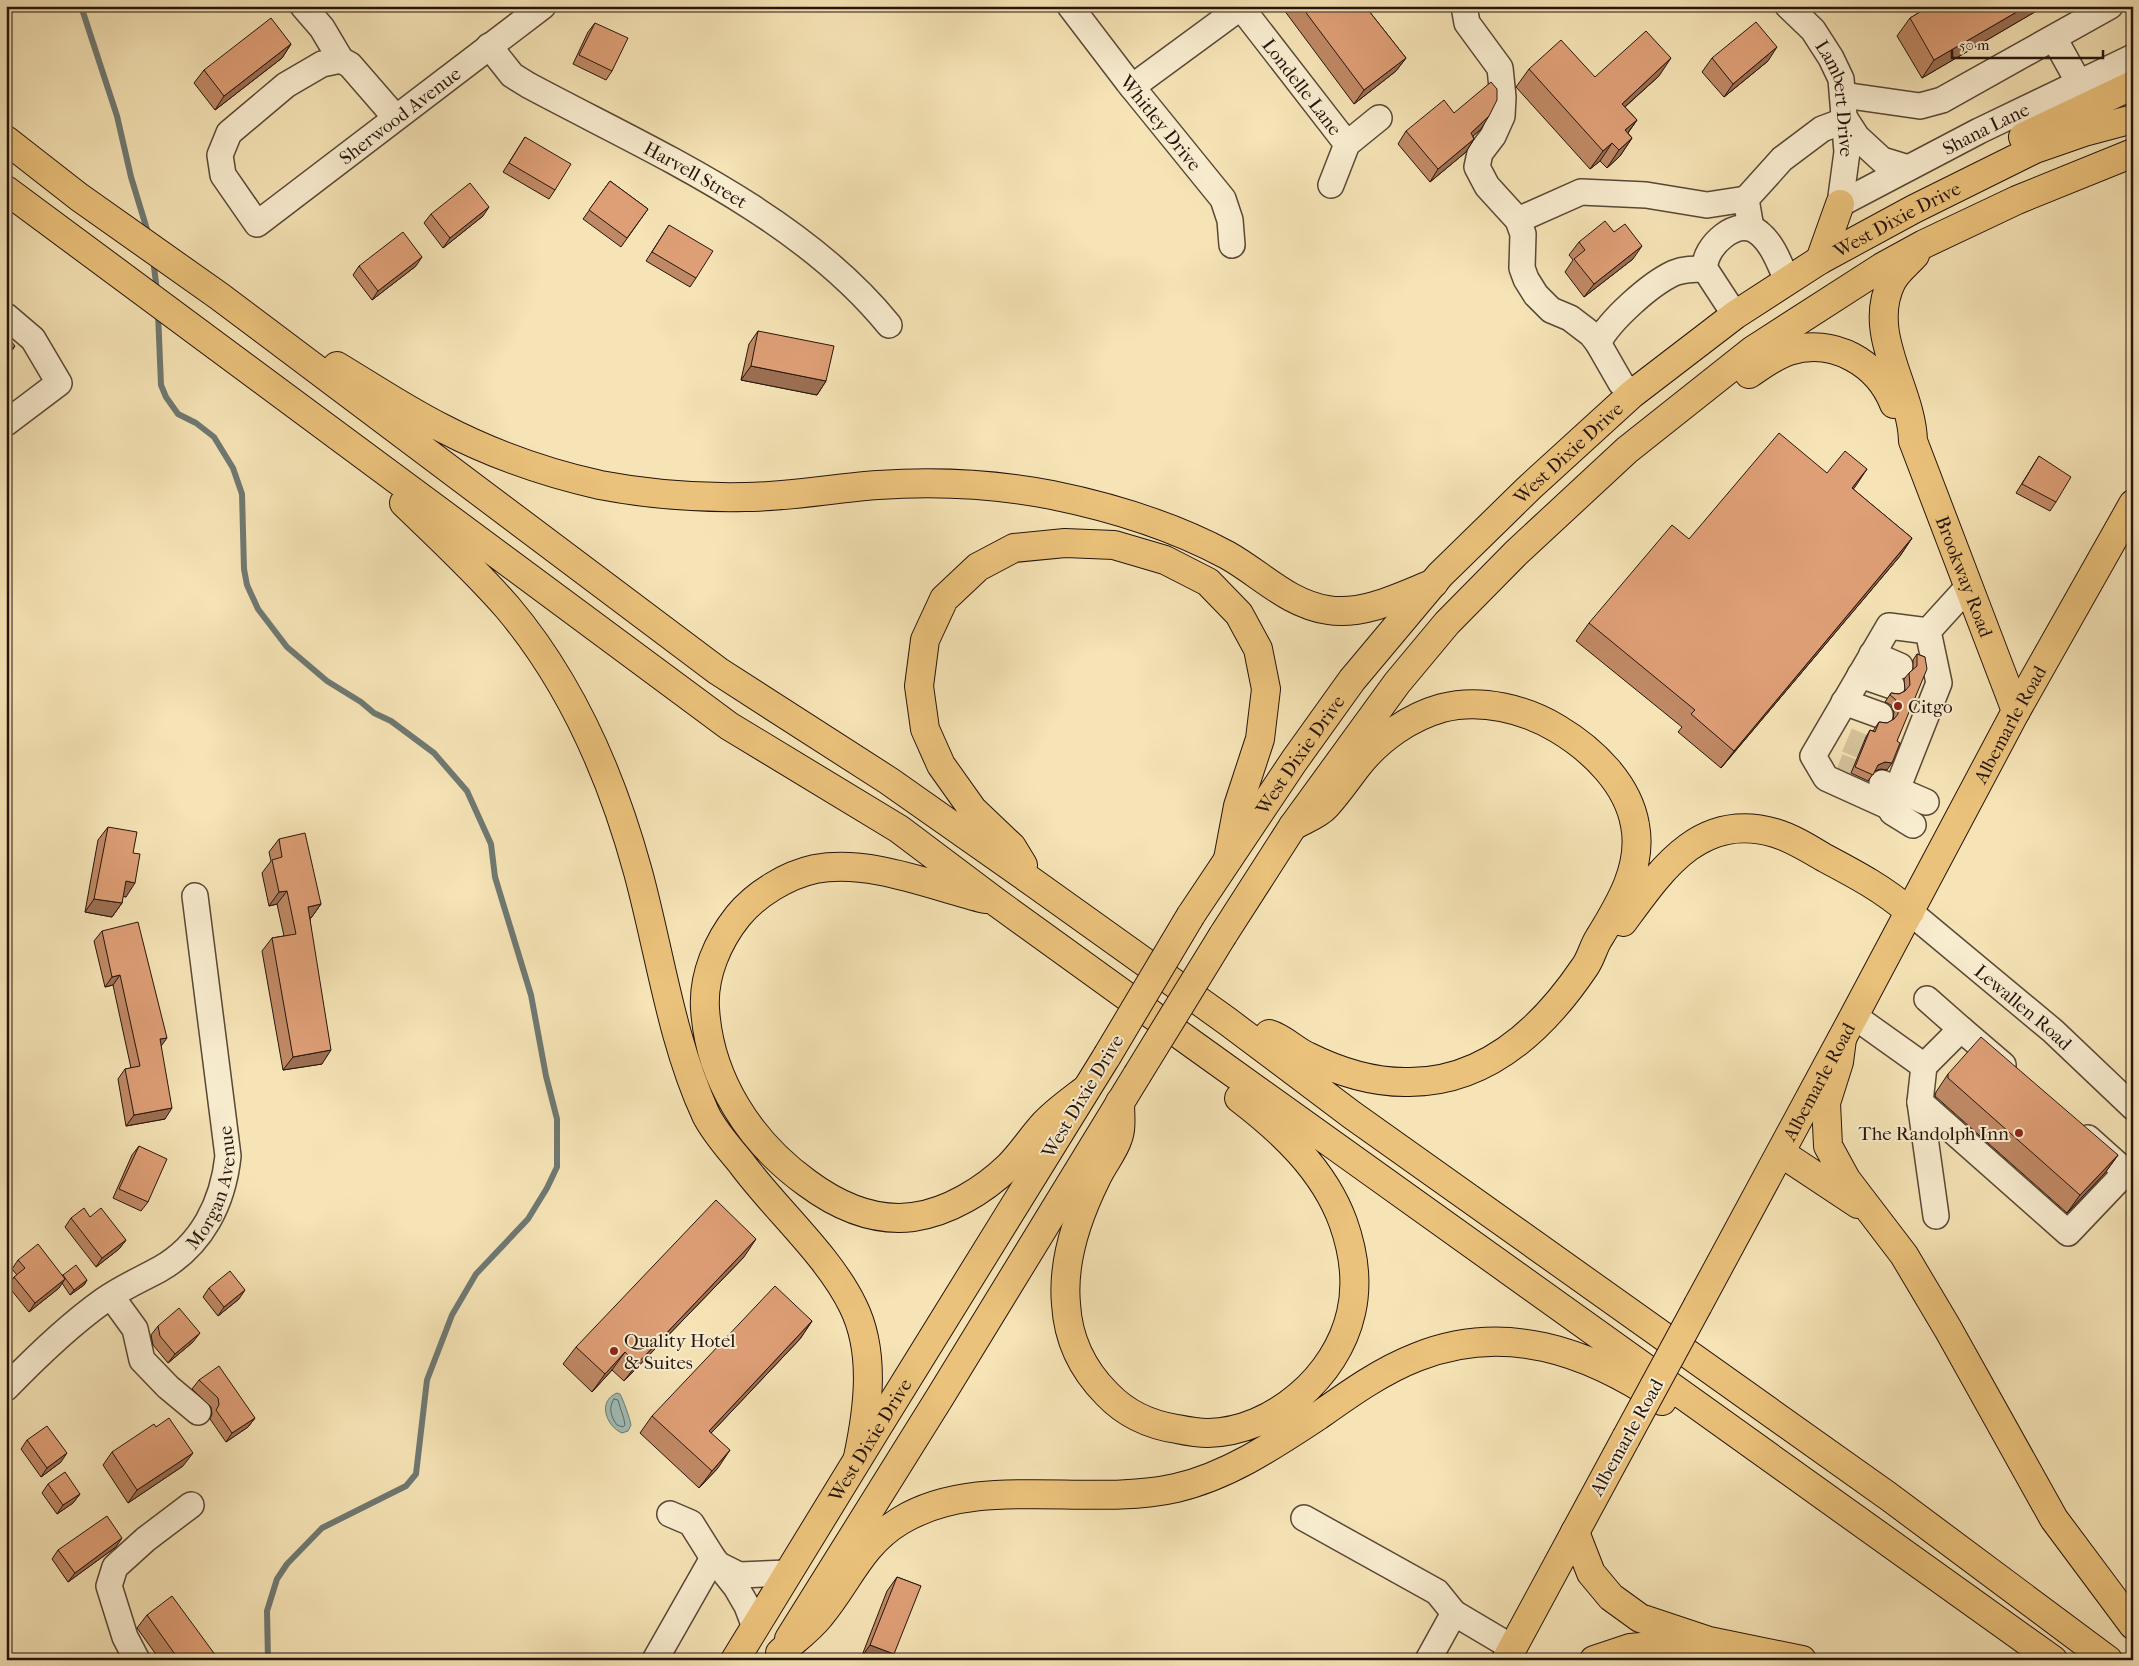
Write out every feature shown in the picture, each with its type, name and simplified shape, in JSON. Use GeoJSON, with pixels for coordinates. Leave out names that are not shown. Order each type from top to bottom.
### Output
{"type":"FeatureCollection","features":[{"type":"Feature","properties":{"kind":"main road"},"geometry":{"type":"LineString","coordinates":[[1914,209],[1931,182],[2133,85]]}},
{"type":"Feature","properties":{"kind":"main road","name":"West Dixie Drive"},"geometry":{"type":"LineString","coordinates":[[736,1660],[787,1573],[973,1275],[1191,915],[1294,760],[1352,680],[1434,583],[1529,488],[1632,394],[1735,315],[1787,280],[1914,209],[2036,149],[2084,132],[2133,119]]}},
{"type":"Feature","properties":{"kind":"main road"},"geometry":{"type":"LineString","coordinates":[[6,140],[79,197],[219,296],[718,671],[889,781],[1034,883],[1227,1021],[1361,1121],[1888,1496],[2108,1660]]}},
{"type":"Feature","properties":{"kind":"main road","name":"West Dixie Drive"},"geometry":{"type":"LineString","coordinates":[[778,1657],[940,1397],[1136,1075],[1293,826],[1396,683],[1447,623],[1551,519],[1627,450],[1686,401],[1753,350],[1846,288],[1924,244],[2017,200],[2133,153]]}},
{"type":"Feature","properties":{"kind":"main road"},"geometry":{"type":"LineString","coordinates":[[6,190],[729,726],[899,829],[996,902],[1194,1045],[2052,1660]]}},
{"type":"Feature","properties":{"kind":"main road"},"geometry":{"type":"LineString","coordinates":[[1820,260],[1840,204]]}},
{"type":"Feature","properties":{"kind":"main road"},"geometry":{"type":"LineString","coordinates":[[1913,441],[1913,426],[1888,346],[1885,313],[1886,300],[1892,281],[1904,264],[1924,244]]}},
{"type":"Feature","properties":{"kind":"main road"},"geometry":{"type":"LineString","coordinates":[[219,296],[442,428],[504,456],[594,483],[690,496],[747,497],[879,485],[945,483],[999,488],[1051,495],[1119,511],[1189,537],[1227,555],[1291,599],[1329,610],[1355,609],[1381,604],[1434,583]]}},
{"type":"Feature","properties":{"kind":"main road"},"geometry":{"type":"LineString","coordinates":[[1686,401],[1727,388],[1770,360],[1787,352],[1802,347],[1826,348],[1850,356],[1877,375],[1892,398],[1905,430],[1913,441]]}},
{"type":"Feature","properties":{"kind":"main road"},"geometry":{"type":"LineString","coordinates":[[269,385],[400,499],[478,576],[508,609],[549,664],[584,725],[618,807],[637,872],[687,1071],[708,1119],[752,1178],[830,1270],[855,1308],[862,1332],[867,1376],[865,1424],[858,1457]]}},
{"type":"Feature","properties":{"kind":"main road","name":"Brookway Road"},"geometry":{"type":"LineString","coordinates":[[1913,441],[2016,711]]}},
{"type":"Feature","properties":{"kind":"main road","name":"Albemarle Road"},"geometry":{"type":"LineString","coordinates":[[1510,1654],[1574,1532],[1781,1153],[2016,711],[2133,504]]}},
{"type":"Feature","properties":{"kind":"main road"},"geometry":{"type":"LineString","coordinates":[[1034,883],[1012,847],[973,810],[941,765],[925,729],[919,686],[925,640],[944,599],[978,567],[1014,548],[1065,543],[1114,545],[1156,557],[1208,582],[1239,614],[1258,649],[1266,689],[1260,739],[1238,806],[1228,859]]}},
{"type":"Feature","properties":{"kind":"main road"},"geometry":{"type":"LineString","coordinates":[[1293,826],[1324,808],[1376,746],[1416,718],[1454,706],[1487,704],[1520,712],[1550,724],[1582,745],[1610,773],[1629,805],[1636,827],[1636,856],[1629,881],[1613,914],[1593,948],[1586,965]]}},
{"type":"Feature","properties":{"kind":"main road"},"geometry":{"type":"LineString","coordinates":[[1227,1021],[1275,1036],[1305,1055],[1364,1078],[1405,1082],[1440,1079],[1472,1070],[1508,1052],[1553,1008],[1586,965],[1600,954],[1656,878],[1675,857],[1706,836],[1726,830],[1757,829],[1788,838],[1885,891],[1910,912]]}},
{"type":"Feature","properties":{"kind":"main road"},"geometry":{"type":"LineString","coordinates":[[996,902],[941,889],[907,876],[851,867],[814,870],[774,885],[746,906],[726,931],[710,966],[704,1006],[709,1039],[716,1065],[732,1101],[752,1132],[783,1166],[822,1194],[843,1206],[866,1214],[913,1217],[934,1212],[957,1202],[989,1182],[1010,1164],[1046,1122],[1086,1089]]}},
{"type":"Feature","properties":{"kind":"main road"},"geometry":{"type":"LineString","coordinates":[[1848,1028],[1826,1103],[1828,1146],[1846,1179],[1904,1256],[1948,1329],[2054,1519],[2133,1625]]}},
{"type":"Feature","properties":{"kind":"main road"},"geometry":{"type":"LineString","coordinates":[[1120,1102],[1119,1137],[1088,1197],[1071,1247],[1066,1277],[1066,1304],[1075,1348],[1097,1384],[1113,1400],[1145,1421],[1166,1427],[1208,1433],[1226,1431],[1258,1421],[1274,1413],[1304,1391],[1331,1360],[1351,1312],[1354,1278],[1353,1261],[1348,1237],[1338,1209],[1310,1166],[1296,1148],[1259,1113],[1210,1077],[1194,1045]]}},
{"type":"Feature","properties":{"kind":"main road"},"geometry":{"type":"LineString","coordinates":[[1781,1153],[1871,1214]]}},
{"type":"Feature","properties":{"kind":"main road"},"geometry":{"type":"LineString","coordinates":[[778,1657],[820,1616],[868,1546],[883,1532],[917,1512],[950,1501],[967,1498],[1019,1495],[1103,1496],[1141,1494],[1178,1488],[1229,1469],[1266,1449],[1382,1373],[1414,1357],[1463,1343],[1513,1341],[1570,1354],[1605,1368],[1639,1386],[1718,1439],[1756,1447]]}},
{"type":"Feature","properties":{"kind":"main road"},"geometry":{"type":"LineString","coordinates":[[1574,1532],[1590,1573],[1611,1597],[1640,1618],[1709,1642],[1802,1660]]}},
{"type":"Feature","properties":{"kind":"main road"},"geometry":{"type":"LineString","coordinates":[[1594,1660],[1630,1648],[1709,1642]]}},
{"type":"Feature","properties":{"kind":"street"},"geometry":{"type":"LineString","coordinates":[[303,6],[322,28],[341,60],[350,65],[396,118]]}},
{"type":"Feature","properties":{"kind":"street","name":"Sherwood Avenue"},"geometry":{"type":"LineString","coordinates":[[341,60],[322,64],[286,85],[229,132],[220,155],[223,175],[257,224],[543,6]]}},
{"type":"Feature","properties":{"kind":"street","name":"Whitley Drive"},"geometry":{"type":"LineString","coordinates":[[1070,6],[1132,87],[1223,199],[1230,220],[1232,245]]}},
{"type":"Feature","properties":{"kind":"street"},"geometry":{"type":"LineString","coordinates":[[1464,6],[1467,23],[1500,68],[1503,97],[1502,116],[1493,136],[1480,153],[1477,166],[1487,186],[1518,220],[1523,234],[1522,268],[1536,295],[1551,310],[1570,318],[1582,326],[1598,343],[1621,383],[1632,394]]}},
{"type":"Feature","properties":{"kind":"street","name":"Lambert Drive"},"geometry":{"type":"LineString","coordinates":[[1788,6],[1812,30],[1831,58],[1841,79],[1848,152],[1840,204]]}},
{"type":"Feature","properties":{"kind":"street"},"geometry":{"type":"LineString","coordinates":[[1843,95],[1920,106],[1942,100],[2110,6]]}},
{"type":"Feature","properties":{"kind":"street"},"geometry":{"type":"LineString","coordinates":[[1132,87],[1240,7]]}},
{"type":"Feature","properties":{"kind":"street","name":"Londelle Lane"},"geometry":{"type":"LineString","coordinates":[[1240,7],[1346,144]]}},
{"type":"Feature","properties":{"kind":"street"},"geometry":{"type":"LineString","coordinates":[[2054,38],[2079,83]]}},
{"type":"Feature","properties":{"kind":"street","name":"Harvell Street"},"geometry":{"type":"LineString","coordinates":[[489,46],[512,75],[528,85],[739,197],[784,229],[842,275],[870,302],[889,325]]}},
{"type":"Feature","properties":{"kind":"street","name":"Shana Lane"},"geometry":{"type":"LineString","coordinates":[[1840,204],[1979,130],[2133,57]]}},
{"type":"Feature","properties":{"kind":"street"},"geometry":{"type":"LineString","coordinates":[[1331,185],[1346,144],[1379,118]]}},
{"type":"Feature","properties":{"kind":"street"},"geometry":{"type":"LineString","coordinates":[[1518,220],[1581,192],[1646,195],[1707,205],[1746,199],[1782,158],[1822,130],[1846,120],[1857,137],[1882,160],[1908,168]]}},
{"type":"Feature","properties":{"kind":"street"},"geometry":{"type":"LineString","coordinates":[[1746,199],[1751,228]]}},
{"type":"Feature","properties":{"kind":"street"},"geometry":{"type":"LineString","coordinates":[[1735,315],[1705,269],[1704,263],[1708,253],[1728,233],[1738,229],[1751,228],[1759,233],[1770,245],[1787,280]]}},
{"type":"Feature","properties":{"kind":"street"},"geometry":{"type":"LineString","coordinates":[[1598,343],[1612,322],[1655,285],[1681,271],[1705,269]]}},
{"type":"Feature","properties":{"kind":"street"},"geometry":{"type":"LineString","coordinates":[[6,316],[33,338],[59,383],[6,423]]}},
{"type":"Feature","properties":{"kind":"street"},"geometry":{"type":"LineString","coordinates":[[1913,825],[1892,812],[1889,793],[1899,762],[1901,722],[1916,684],[1928,631],[1968,587]]}},
{"type":"Feature","properties":{"kind":"street"},"geometry":{"type":"LineString","coordinates":[[1813,756],[1837,736],[1844,702],[1889,626],[1928,631]]}},
{"type":"Feature","properties":{"kind":"street"},"geometry":{"type":"LineString","coordinates":[[1866,664],[1916,684]]}},
{"type":"Feature","properties":{"kind":"street"},"geometry":{"type":"LineString","coordinates":[[1844,702],[1901,722]]}},
{"type":"Feature","properties":{"kind":"street"},"geometry":{"type":"LineString","coordinates":[[1813,756],[1838,766]]}},
{"type":"Feature","properties":{"kind":"street"},"geometry":{"type":"LineString","coordinates":[[1813,756],[1826,778],[1926,802]]}},
{"type":"Feature","properties":{"kind":"street","name":"Morgan Avenue"},"geometry":{"type":"LineString","coordinates":[[6,1388],[62,1334],[111,1296],[137,1279],[160,1269],[191,1244],[206,1226],[218,1204],[226,1176],[228,1156],[195,896]]}},
{"type":"Feature","properties":{"kind":"street","name":"Lewallen Road"},"geometry":{"type":"LineString","coordinates":[[1910,912],[2053,1030],[2133,1107]]}},
{"type":"Feature","properties":{"kind":"street"},"geometry":{"type":"LineString","coordinates":[[1927,999],[2021,1081]]}},
{"type":"Feature","properties":{"kind":"street"},"geometry":{"type":"LineString","coordinates":[[1848,1028],[1924,1066]]}},
{"type":"Feature","properties":{"kind":"street"},"geometry":{"type":"LineString","coordinates":[[1936,1216],[1920,1102],[1924,1066],[1961,1029]]}},
{"type":"Feature","properties":{"kind":"street"},"geometry":{"type":"LineString","coordinates":[[1920,1102],[2068,1234],[2130,1171],[2074,1126]]}},
{"type":"Feature","properties":{"kind":"street"},"geometry":{"type":"LineString","coordinates":[[111,1296],[135,1329],[142,1360],[198,1412]]}},
{"type":"Feature","properties":{"kind":"street"},"geometry":{"type":"LineString","coordinates":[[137,1660],[125,1637],[109,1586],[115,1567],[146,1539],[190,1505]]}},
{"type":"Feature","properties":{"kind":"street"},"geometry":{"type":"LineString","coordinates":[[670,1514],[691,1523],[736,1587],[747,1606],[755,1628]]}},
{"type":"Feature","properties":{"kind":"street"},"geometry":{"type":"LineString","coordinates":[[1304,1518],[1437,1592],[1454,1613],[1510,1654]]}},
{"type":"Feature","properties":{"kind":"street"},"geometry":{"type":"LineString","coordinates":[[717,1562],[740,1576],[787,1573]]}},
{"type":"Feature","properties":{"kind":"street"},"geometry":{"type":"LineString","coordinates":[[655,1660],[717,1562]]}},
{"type":"Feature","properties":{"kind":"street"},"geometry":{"type":"LineString","coordinates":[[1428,1660],[1454,1613]]}},
{"type":"Feature","properties":{"kind":"water"},"geometry":{"type":"Polygon","coordinates":[[[617,1393],[620,1394],[631,1425],[628,1431],[622,1433],[612,1425],[606,1413],[607,1402],[617,1393]]]}},
{"type":"Feature","properties":{"kind":"building"},"geometry":{"type":"Polygon","coordinates":[[[1301,6],[1365,6],[1406,58],[1364,90],[1301,6]]]}},
{"type":"Feature","properties":{"kind":"building"},"geometry":{"type":"Polygon","coordinates":[[[1930,6],[2027,6],[1934,60],[1910,18],[1930,6]]]}},
{"type":"Feature","properties":{"kind":"building"},"geometry":{"type":"Polygon","coordinates":[[[271,18],[291,44],[224,96],[204,70],[271,18]]]}},
{"type":"Feature","properties":{"kind":"building"},"geometry":{"type":"Polygon","coordinates":[[[1756,22],[1777,47],[1733,84],[1712,58],[1756,22]]]}},
{"type":"Feature","properties":{"kind":"building"},"geometry":{"type":"Polygon","coordinates":[[[595,23],[628,38],[612,71],[579,55],[595,23]]]}},
{"type":"Feature","properties":{"kind":"building"},"geometry":{"type":"Polygon","coordinates":[[[1646,31],[1671,58],[1622,104],[1637,120],[1625,130],[1632,138],[1619,150],[1612,143],[1603,151],[1529,69],[1561,40],[1595,77],[1646,31]]]}},
{"type":"Feature","properties":{"kind":"building"},"geometry":{"type":"Polygon","coordinates":[[[1491,82],[1497,89],[1497,100],[1489,116],[1471,133],[1474,139],[1438,169],[1406,131],[1444,100],[1454,113],[1491,82]]]}},
{"type":"Feature","properties":{"kind":"building"},"geometry":{"type":"Polygon","coordinates":[[[525,137],[571,164],[555,190],[509,163],[525,137]]]}},
{"type":"Feature","properties":{"kind":"building"},"geometry":{"type":"Polygon","coordinates":[[[610,181],[648,209],[627,238],[589,210],[610,181]]]}},
{"type":"Feature","properties":{"kind":"building"},"geometry":{"type":"Polygon","coordinates":[[[470,183],[489,207],[450,238],[431,214],[470,183]]]}},
{"type":"Feature","properties":{"kind":"building"},"geometry":{"type":"Polygon","coordinates":[[[1605,221],[1614,232],[1625,224],[1642,246],[1594,284],[1574,259],[1585,250],[1579,242],[1605,221]]]}},
{"type":"Feature","properties":{"kind":"building"},"geometry":{"type":"Polygon","coordinates":[[[669,225],[713,251],[696,278],[652,252],[669,225]]]}},
{"type":"Feature","properties":{"kind":"building"},"geometry":{"type":"Polygon","coordinates":[[[403,232],[422,257],[378,291],[359,266],[403,232]]]}},
{"type":"Feature","properties":{"kind":"building"},"geometry":{"type":"Polygon","coordinates":[[[758,331],[834,346],[826,381],[751,366],[758,331]]]}},
{"type":"Feature","properties":{"kind":"building"},"geometry":{"type":"Polygon","coordinates":[[[6,335],[15,346],[6,353],[6,335]]]}},
{"type":"Feature","properties":{"kind":"building"},"geometry":{"type":"Polygon","coordinates":[[[1779,433],[1827,473],[1845,451],[1867,469],[1852,488],[1912,538],[1734,751],[1691,714],[1695,710],[1589,623],[1672,525],[1689,539],[1779,433]]]}},
{"type":"Feature","properties":{"kind":"building"},"geometry":{"type":"Polygon","coordinates":[[[2039,456],[2071,477],[2056,502],[2022,484],[2039,456]]]}},
{"type":"Feature","properties":{"kind":"building"},"geometry":{"type":"Polygon","coordinates":[[[1917,654],[1925,657],[1927,669],[1897,741],[1900,743],[1892,763],[1885,762],[1878,765],[1873,775],[1855,767],[1870,730],[1875,732],[1879,722],[1887,723],[1898,714],[1898,706],[1895,699],[1890,695],[1891,693],[1899,694],[1905,691],[1910,685],[1909,673],[1917,666],[1917,654]]]}},
{"type":"Feature","properties":{"kind":"building"},"geometry":{"type":"Polygon","coordinates":[[[108,827],[137,832],[133,853],[140,854],[135,883],[126,881],[122,903],[94,899],[108,827]]]}},
{"type":"Feature","properties":{"kind":"building"},"geometry":{"type":"Polygon","coordinates":[[[305,833],[321,904],[308,907],[331,1050],[293,1057],[272,938],[296,934],[287,891],[279,892],[272,860],[282,857],[279,839],[305,833]]]}},
{"type":"Feature","properties":{"kind":"building"},"geometry":{"type":"Polygon","coordinates":[[[138,922],[167,1038],[160,1039],[172,1108],[134,1115],[125,1069],[140,1066],[120,975],[112,977],[102,931],[138,922]]]}},
{"type":"Feature","properties":{"kind":"building"},"geometry":{"type":"Polygon","coordinates":[[[1981,1037],[2118,1155],[2080,1195],[1948,1078],[1948,1074],[1981,1037]]]}},
{"type":"Feature","properties":{"kind":"building"},"geometry":{"type":"Polygon","coordinates":[[[139,1146],[167,1159],[148,1202],[119,1189],[139,1146]]]}},
{"type":"Feature","properties":{"kind":"building"},"geometry":{"type":"Polygon","coordinates":[[[716,1200],[756,1239],[637,1364],[625,1352],[605,1374],[576,1347],[716,1200]]]}},
{"type":"Feature","properties":{"kind":"building"},"geometry":{"type":"Polygon","coordinates":[[[84,1208],[90,1217],[101,1208],[126,1240],[102,1258],[71,1218],[84,1208]]]}},
{"type":"Feature","properties":{"kind":"building"},"geometry":{"type":"Polygon","coordinates":[[[38,1244],[65,1279],[35,1303],[14,1277],[25,1268],[18,1260],[38,1244]]]}},
{"type":"Feature","properties":{"kind":"building"},"geometry":{"type":"Polygon","coordinates":[[[76,1265],[87,1280],[74,1290],[63,1275],[76,1265]]]}},
{"type":"Feature","properties":{"kind":"building"},"geometry":{"type":"Polygon","coordinates":[[[230,1271],[245,1290],[224,1307],[209,1288],[230,1271]]]}},
{"type":"Feature","properties":{"kind":"building"},"geometry":{"type":"Polygon","coordinates":[[[775,1286],[812,1321],[709,1431],[730,1450],[712,1471],[652,1416],[775,1286]]]}},
{"type":"Feature","properties":{"kind":"building"},"geometry":{"type":"Polygon","coordinates":[[[179,1308],[200,1333],[175,1354],[160,1336],[158,1326],[179,1308]]]}},
{"type":"Feature","properties":{"kind":"building"},"geometry":{"type":"Polygon","coordinates":[[[219,1366],[255,1418],[232,1433],[216,1410],[219,1405],[218,1398],[199,1380],[219,1366]]]}},
{"type":"Feature","properties":{"kind":"building"},"geometry":{"type":"Polygon","coordinates":[[[169,1418],[193,1453],[137,1490],[112,1452],[154,1424],[156,1427],[169,1418]]]}},
{"type":"Feature","properties":{"kind":"building"},"geometry":{"type":"Polygon","coordinates":[[[47,1426],[67,1453],[47,1468],[27,1440],[47,1426]]]}},
{"type":"Feature","properties":{"kind":"building"},"geometry":{"type":"Polygon","coordinates":[[[65,1472],[80,1494],[63,1505],[48,1484],[65,1472]]]}},
{"type":"Feature","properties":{"kind":"building"},"geometry":{"type":"Polygon","coordinates":[[[107,1516],[122,1538],[75,1573],[58,1550],[107,1516]]]}},
{"type":"Feature","properties":{"kind":"building"},"geometry":{"type":"Polygon","coordinates":[[[897,1577],[921,1586],[894,1654],[870,1645],[897,1577]]]}},
{"type":"Feature","properties":{"kind":"building"},"geometry":{"type":"Polygon","coordinates":[[[172,1596],[219,1660],[179,1660],[147,1615],[172,1596]]]}},
{"type":"Feature","properties":{"kind":"waterway"},"geometry":{"type":"LineString","coordinates":[[81,6],[117,116],[131,177],[149,236]]}},
{"type":"Feature","properties":{"kind":"waterway"},"geometry":{"type":"LineString","coordinates":[[153,259],[157,291]]}},
{"type":"Feature","properties":{"kind":"waterway"},"geometry":{"type":"LineString","coordinates":[[158,313],[161,385],[166,397],[178,414],[196,423],[214,437],[233,468],[242,494],[244,569],[247,585],[258,609],[287,647],[327,681],[361,702],[374,713],[391,721],[434,753],[467,791],[491,844],[495,877],[531,995],[546,1076],[557,1119],[557,1167],[547,1188],[528,1219],[476,1274],[452,1315],[427,1380],[416,1474],[406,1486],[322,1528],[287,1564],[277,1579],[267,1611],[268,1660]]}},
{"type":"Feature","properties":{"kind":"tunnel"},"geometry":{"type":"LineString","coordinates":[[1847,740],[1892,759]]}},
{"type":"Feature","properties":{"kind":"tunnel"},"geometry":{"type":"LineString","coordinates":[[1838,766],[1882,783]]}},
{"type":"Feature","properties":{"kind":"place","name":"Citgo"},"geometry":{"type":"Point","coordinates":[1898,706]}},
{"type":"Feature","properties":{"kind":"place","name":"The Randolph Inn"},"geometry":{"type":"Point","coordinates":[2019,1133]}},
{"type":"Feature","properties":{"kind":"place","name":"Quality Hotel & Suites"},"geometry":{"type":"Point","coordinates":[614,1351]}}]}
